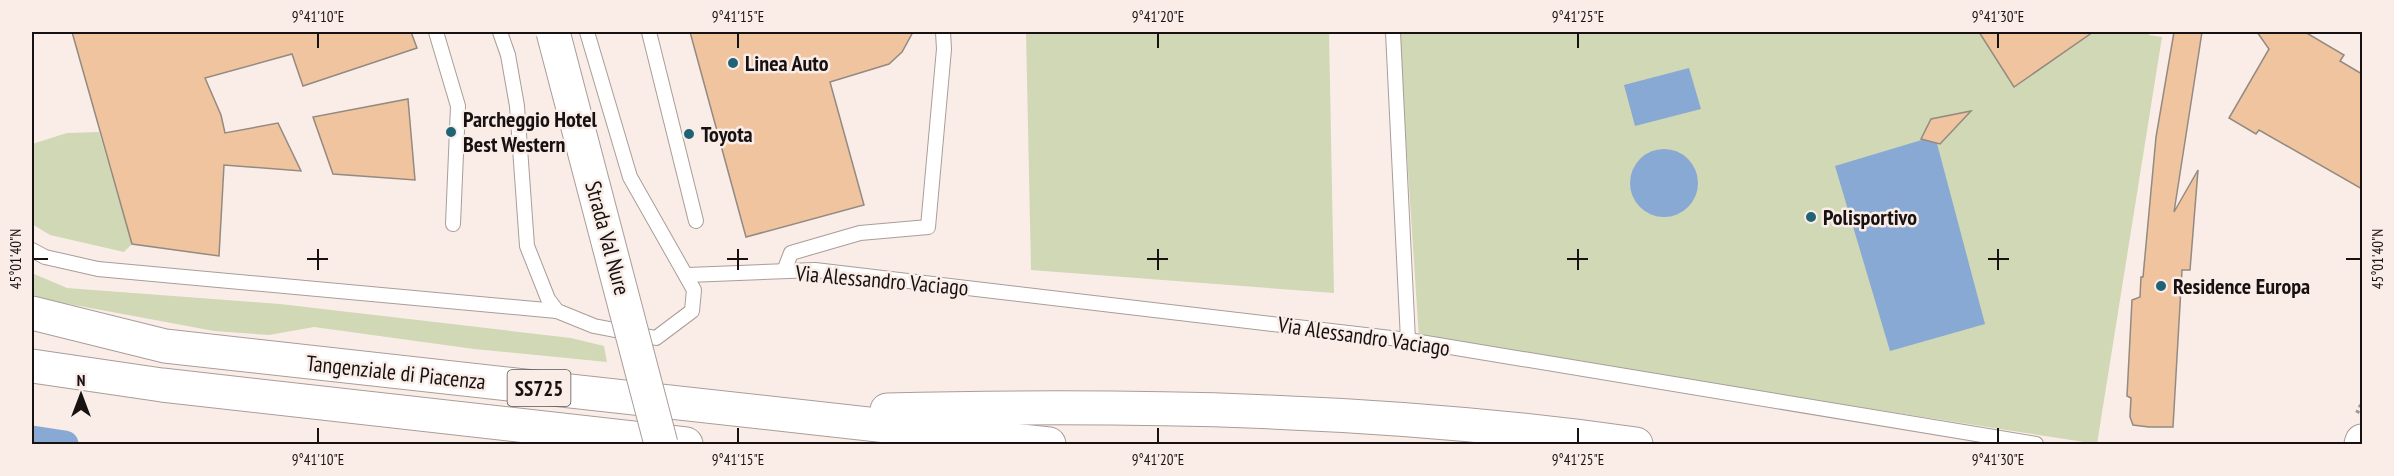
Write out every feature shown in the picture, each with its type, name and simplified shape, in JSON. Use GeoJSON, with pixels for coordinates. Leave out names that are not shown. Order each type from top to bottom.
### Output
{"type":"FeatureCollection","features":[{"type":"Feature","properties":{"kind":"main road","name":"Strada Val Nure"},"geometry":{"type":"LineString","coordinates":[[553,32],[661,444]]}},
{"type":"Feature","properties":{"kind":"main road","name":"Tangenziale di Piacenza"},"geometry":{"type":"LineString","coordinates":[[32,314],[165,346],[1049,444]]}},
{"type":"Feature","properties":{"kind":"main road","name":"Tangenziale di Piacenza"},"geometry":{"type":"LineString","coordinates":[[32,366],[162,385],[686,444]]}},
{"type":"Feature","properties":{"kind":"main road"},"geometry":{"type":"LineString","coordinates":[[754,412],[1034,406],[1235,410],[1460,423],[1636,444]]}},
{"type":"Feature","properties":{"kind":"lane"},"geometry":{"type":"LineString","coordinates":[[436,32],[458,106],[453,224]]}},
{"type":"Feature","properties":{"kind":"lane"},"geometry":{"type":"LineString","coordinates":[[500,32],[508,55],[517,106],[527,246],[549,299],[557,311]]}},
{"type":"Feature","properties":{"kind":"lane"},"geometry":{"type":"LineString","coordinates":[[32,250],[45,257],[98,269],[557,311],[594,326],[656,338],[692,311],[694,290],[688,275],[630,177],[587,32]]}},
{"type":"Feature","properties":{"kind":"lane"},"geometry":{"type":"LineString","coordinates":[[649,32],[696,221]]}},
{"type":"Feature","properties":{"kind":"lane"},"geometry":{"type":"LineString","coordinates":[[784,271],[791,253],[860,232],[928,227],[944,49],[943,32]]}},
{"type":"Feature","properties":{"kind":"lane"},"geometry":{"type":"LineString","coordinates":[[1394,32],[1408,340]]}},
{"type":"Feature","properties":{"kind":"lane","name":"Via Alessandro Vaciago"},"geometry":{"type":"LineString","coordinates":[[688,275],[815,270],[1408,340],[2036,444]]}},
{"type":"Feature","properties":{"kind":"green space"},"geometry":{"type":"Polygon","coordinates":[[[1026,32],[1329,32],[1334,293],[1031,270],[1026,32]]]}},
{"type":"Feature","properties":{"kind":"green space"},"geometry":{"type":"Polygon","coordinates":[[[1399,32],[2150,32],[2149,35],[2162,37],[2097,444],[1419,339],[1399,32]]]}},
{"type":"Feature","properties":{"kind":"green space"},"geometry":{"type":"Polygon","coordinates":[[[99,132],[132,244],[124,252],[50,235],[32,224],[32,144],[67,133],[99,132]]]}},
{"type":"Feature","properties":{"kind":"green space"},"geometry":{"type":"Polygon","coordinates":[[[32,273],[67,288],[280,304],[571,338],[604,346],[607,362],[474,349],[314,327],[269,335],[214,331],[42,299],[32,295],[32,273]]]}},
{"type":"Feature","properties":{"kind":"water"},"geometry":{"type":"Polygon","coordinates":[[[1689,68],[1701,109],[1635,126],[1624,85],[1689,68]]]}},
{"type":"Feature","properties":{"kind":"water"},"geometry":{"type":"Polygon","coordinates":[[[1935,136],[1985,324],[1890,351],[1835,166],[1935,136]]]}},
{"type":"Feature","properties":{"kind":"water"},"geometry":{"type":"Polygon","coordinates":[[[1664,149],[1677,152],[1688,159],[1695,170],[1698,183],[1695,196],[1688,207],[1677,214],[1664,217],[1651,214],[1640,207],[1633,196],[1630,183],[1633,170],[1640,159],[1651,152],[1664,149]]]}},
{"type":"Feature","properties":{"kind":"building"},"geometry":{"type":"Polygon","coordinates":[[[72,32],[411,32],[417,48],[303,86],[292,54],[205,78],[221,115],[225,133],[278,123],[301,171],[224,165],[219,256],[132,244],[72,32]]]}},
{"type":"Feature","properties":{"kind":"building"},"geometry":{"type":"Polygon","coordinates":[[[690,32],[913,32],[902,52],[889,64],[830,82],[864,205],[746,237],[690,32]]]}},
{"type":"Feature","properties":{"kind":"building"},"geometry":{"type":"Polygon","coordinates":[[[1979,32],[2093,32],[2014,87],[1979,32]]]}},
{"type":"Feature","properties":{"kind":"building"},"geometry":{"type":"Polygon","coordinates":[[[2174,32],[2202,32],[2174,212],[2198,170],[2190,270],[2182,270],[2173,427],[2149,427],[2133,425],[2130,417],[2131,398],[2127,396],[2132,300],[2140,297],[2156,137],[2174,32]]]}},
{"type":"Feature","properties":{"kind":"building"},"geometry":{"type":"Polygon","coordinates":[[[2257,32],[2305,32],[2344,55],[2340,61],[2362,74],[2362,189],[2259,130],[2256,134],[2229,118],[2269,49],[2257,32]]]}},
{"type":"Feature","properties":{"kind":"building"},"geometry":{"type":"Polygon","coordinates":[[[408,99],[415,180],[333,174],[313,117],[408,99]]]}},
{"type":"Feature","properties":{"kind":"building"},"geometry":{"type":"Polygon","coordinates":[[[1971,111],[1940,144],[1921,139],[1931,119],[1971,111]]]}},
{"type":"Feature","properties":{"kind":"waterway"},"geometry":{"type":"LineString","coordinates":[[32,439],[65,444]]}},
{"type":"Feature","properties":{"kind":"place","name":"Linea Auto"},"geometry":{"type":"Point","coordinates":[733,63]}},
{"type":"Feature","properties":{"kind":"place","name":"Parcheggio Hotel Best Western"},"geometry":{"type":"Point","coordinates":[451,132]}},
{"type":"Feature","properties":{"kind":"place","name":"Toyota"},"geometry":{"type":"Point","coordinates":[689,134]}},
{"type":"Feature","properties":{"kind":"place","name":"Polisportivo"},"geometry":{"type":"Point","coordinates":[1811,217]}},
{"type":"Feature","properties":{"kind":"place","name":"Residence Europa"},"geometry":{"type":"Point","coordinates":[2161,286]}}]}
